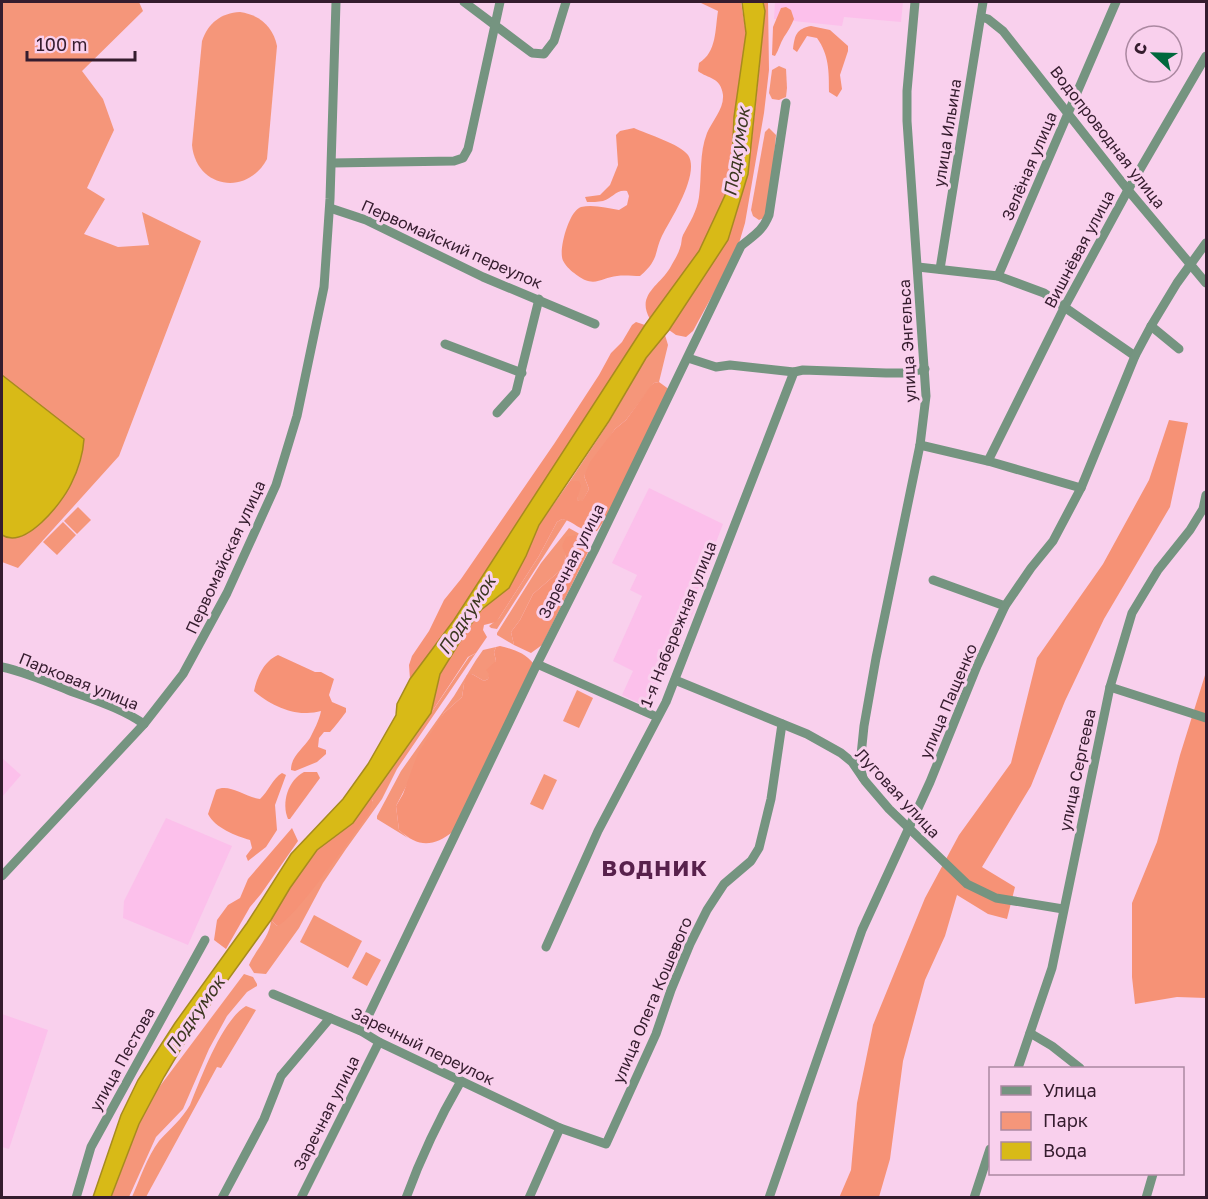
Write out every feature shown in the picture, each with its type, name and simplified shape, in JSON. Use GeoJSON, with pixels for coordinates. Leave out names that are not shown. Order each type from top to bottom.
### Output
{"type":"FeatureCollection","features":[{"type":"Feature","properties":{"kind":"street","name":"Первомайская улица"},"geometry":{"type":"LineString","coordinates":[[2,876],[144,724],[183,674],[200,646],[256,533],[276,485],[297,416],[320,308],[328,250],[336,2]]}},
{"type":"Feature","properties":{"kind":"street"},"geometry":{"type":"LineString","coordinates":[[464,2],[532,52],[544,54],[554,41],[566,2]]}},
{"type":"Feature","properties":{"kind":"street"},"geometry":{"type":"LineString","coordinates":[[332,163],[454,161],[463,158],[468,149],[500,2]]}},
{"type":"Feature","properties":{"kind":"street","name":"улица Энгельса"},"geometry":{"type":"LineString","coordinates":[[863,778],[862,747],[876,658],[920,445],[926,396],[907,121],[907,91],[915,2]]}},
{"type":"Feature","properties":{"kind":"street","name":"улица Ильина"},"geometry":{"type":"LineString","coordinates":[[940,269],[983,2]]}},
{"type":"Feature","properties":{"kind":"street","name":"Зелёная улица"},"geometry":{"type":"LineString","coordinates":[[998,276],[1116,2]]}},
{"type":"Feature","properties":{"kind":"street","name":"Водопроводная улица"},"geometry":{"type":"LineString","coordinates":[[981,16],[1003,31],[1069,112],[1128,190],[1206,282]]}},
{"type":"Feature","properties":{"kind":"street","name":"Вишнёвая улица"},"geometry":{"type":"LineString","coordinates":[[988,461],[1065,306],[1128,190],[1206,56]]}},
{"type":"Feature","properties":{"kind":"street","name":"Заречная улица"},"geometry":{"type":"LineString","coordinates":[[362,1031],[537,664],[741,246],[758,234],[764,226],[769,215],[786,103]]}},
{"type":"Feature","properties":{"kind":"street","name":"Первомайский переулок"},"geometry":{"type":"LineString","coordinates":[[330,208],[366,220],[483,278],[539,299],[595,324]]}},
{"type":"Feature","properties":{"kind":"street","name":"улица Пащенко"},"geometry":{"type":"LineString","coordinates":[[769,1197],[862,930],[930,782],[977,666],[1005,606],[1031,568],[1053,542],[1081,488],[1135,356],[1151,326],[1206,243]]}},
{"type":"Feature","properties":{"kind":"street"},"geometry":{"type":"LineString","coordinates":[[918,267],[998,276],[1044,293],[1135,356]]}},
{"type":"Feature","properties":{"kind":"street"},"geometry":{"type":"LineString","coordinates":[[497,413],[516,392],[539,299]]}},
{"type":"Feature","properties":{"kind":"street"},"geometry":{"type":"LineString","coordinates":[[1151,326],[1179,349]]}},
{"type":"Feature","properties":{"kind":"street"},"geometry":{"type":"LineString","coordinates":[[445,344],[522,373]]}},
{"type":"Feature","properties":{"kind":"street"},"geometry":{"type":"LineString","coordinates":[[688,358],[716,367],[730,365],[794,372],[803,370],[895,373],[925,369]]}},
{"type":"Feature","properties":{"kind":"street","name":"1-я Набережная улица"},"geometry":{"type":"LineString","coordinates":[[546,948],[598,831],[675,680],[794,372]]}},
{"type":"Feature","properties":{"kind":"street"},"geometry":{"type":"LineString","coordinates":[[920,445],[988,461],[1081,488]]}},
{"type":"Feature","properties":{"kind":"street","name":"улица Сергеева"},"geometry":{"type":"LineString","coordinates":[[1018,1067],[1052,968],[1110,687],[1132,613],[1158,570],[1204,509],[1206,495]]}},
{"type":"Feature","properties":{"kind":"street"},"geometry":{"type":"LineString","coordinates":[[933,580],[1005,606]]}},
{"type":"Feature","properties":{"kind":"street"},"geometry":{"type":"LineString","coordinates":[[537,664],[657,717]]}},
{"type":"Feature","properties":{"kind":"street","name":"Парковая улица"},"geometry":{"type":"LineString","coordinates":[[2,667],[18,670],[125,712],[144,724]]}},
{"type":"Feature","properties":{"kind":"street","name":"Луговая улица"},"geometry":{"type":"LineString","coordinates":[[675,680],[823,742],[848,759],[889,809],[967,884],[996,898],[1063,909]]}},
{"type":"Feature","properties":{"kind":"street"},"geometry":{"type":"LineString","coordinates":[[1110,687],[1206,718]]}},
{"type":"Feature","properties":{"kind":"street","name":"улица Олега Кошевого"},"geometry":{"type":"LineString","coordinates":[[560,1128],[606,1144],[656,1034],[670,990],[694,935],[724,884],[751,861],[759,848],[771,799],[782,724]]}},
{"type":"Feature","properties":{"kind":"street"},"geometry":{"type":"LineString","coordinates":[[848,759],[858,755],[862,747]]}},
{"type":"Feature","properties":{"kind":"street","name":"улица Пестова"},"geometry":{"type":"LineString","coordinates":[[76,1197],[91,1147],[205,940]]}},
{"type":"Feature","properties":{"kind":"street","name":"Заречный переулок"},"geometry":{"type":"LineString","coordinates":[[273,994],[362,1031],[379,1042],[560,1128]]}},
{"type":"Feature","properties":{"kind":"street"},"geometry":{"type":"LineString","coordinates":[[222,1197],[264,1119],[281,1076],[330,1018]]}},
{"type":"Feature","properties":{"kind":"street"},"geometry":{"type":"LineString","coordinates":[[1030,1033],[1052,1046],[1079,1067]]}},
{"type":"Feature","properties":{"kind":"street","name":"Заречная улица"},"geometry":{"type":"LineString","coordinates":[[301,1197],[379,1042]]}},
{"type":"Feature","properties":{"kind":"street"},"geometry":{"type":"LineString","coordinates":[[406,1197],[439,1119],[461,1081]]}},
{"type":"Feature","properties":{"kind":"street"},"geometry":{"type":"LineString","coordinates":[[529,1197],[560,1128]]}},
{"type":"Feature","properties":{"kind":"street"},"geometry":{"type":"LineString","coordinates":[[974,1197],[989,1152]]}},
{"type":"Feature","properties":{"kind":"street"},"geometry":{"type":"LineString","coordinates":[[1146,1197],[1152,1175]]}},
{"type":"Feature","properties":{"kind":"shaded area"},"geometry":{"type":"Polygon","coordinates":[[[702,2],[741,2],[746,33],[734,117],[732,162],[727,191],[699,251],[650,319],[646,311],[647,297],[670,268],[695,212],[699,197],[704,141],[723,100],[720,85],[714,79],[698,71],[699,63],[709,53],[712,46],[718,11],[702,2]]]}},
{"type":"Feature","properties":{"kind":"shaded area"},"geometry":{"type":"Polygon","coordinates":[[[763,2],[768,2],[769,70],[745,223],[737,250],[693,331],[686,337],[676,335],[669,330],[728,240],[748,174],[765,11],[763,2]]]}},
{"type":"Feature","properties":{"kind":"shaded area"},"geometry":{"type":"Polygon","coordinates":[[[775,2],[903,2],[901,22],[844,17],[842,26],[774,19],[775,2]]]}},
{"type":"Feature","properties":{"kind":"shaded area"},"geometry":{"type":"Polygon","coordinates":[[[786,7],[791,10],[794,19],[775,56],[772,55],[773,27],[781,8],[786,7]]]}},
{"type":"Feature","properties":{"kind":"shaded area"},"geometry":{"type":"Polygon","coordinates":[[[811,26],[830,30],[848,46],[840,75],[842,89],[837,97],[829,92],[826,57],[817,38],[807,36],[797,52],[793,49],[797,33],[811,26]]]}},
{"type":"Feature","properties":{"kind":"shaded area"},"geometry":{"type":"Polygon","coordinates":[[[634,128],[671,143],[688,155],[691,172],[688,183],[647,270],[640,276],[617,276],[593,282],[585,280],[571,270],[563,260],[562,245],[566,229],[573,215],[581,207],[595,206],[619,210],[627,205],[629,196],[627,191],[620,191],[601,201],[587,202],[585,197],[600,195],[610,185],[618,165],[616,135],[620,131],[634,128]]]}},
{"type":"Feature","properties":{"kind":"shaded area"},"geometry":{"type":"Polygon","coordinates":[[[636,322],[645,325],[454,620],[410,679],[409,665],[412,656],[429,631],[444,600],[554,444],[611,353],[636,322]]]}},
{"type":"Feature","properties":{"kind":"shaded area"},"geometry":{"type":"Polygon","coordinates":[[[659,382],[670,390],[614,506],[597,531],[582,529],[567,520],[562,519],[557,522],[539,556],[499,618],[496,622],[484,625],[483,630],[487,637],[476,653],[468,657],[431,713],[440,674],[481,610],[509,588],[539,525],[570,481],[579,481],[581,486],[577,500],[582,501],[589,489],[584,476],[590,462],[615,429],[626,420],[650,387],[659,382]]]}},
{"type":"Feature","properties":{"kind":"shaded area"},"geometry":{"type":"Polygon","coordinates":[[[1169,420],[1188,423],[1170,507],[1104,619],[1065,701],[1031,786],[982,867],[1015,887],[1007,919],[988,914],[957,895],[945,936],[925,980],[903,1061],[890,1159],[879,1197],[839,1198],[851,1170],[857,1103],[873,1025],[925,898],[959,835],[1011,763],[1037,658],[1103,564],[1149,480],[1169,420]]]}},
{"type":"Feature","properties":{"kind":"shaded area"},"geometry":{"type":"Polygon","coordinates":[[[649,488],[723,524],[697,592],[694,611],[647,707],[622,695],[633,671],[613,661],[642,596],[630,590],[637,575],[612,563],[649,488]]]}},
{"type":"Feature","properties":{"kind":"shaded area"},"geometry":{"type":"Polygon","coordinates":[[[576,535],[588,540],[589,550],[542,645],[531,653],[514,645],[511,632],[533,594],[562,569],[566,555],[562,546],[566,537],[576,535]]]}},
{"type":"Feature","properties":{"kind":"shaded area"},"geometry":{"type":"Polygon","coordinates":[[[500,646],[518,652],[533,663],[454,831],[433,842],[413,840],[399,830],[396,806],[403,794],[418,753],[444,713],[462,697],[467,675],[472,674],[484,681],[488,679],[489,674],[486,670],[496,661],[494,652],[496,647],[500,646]]]}},
{"type":"Feature","properties":{"kind":"shaded area"},"geometry":{"type":"Polygon","coordinates":[[[278,655],[334,679],[329,695],[332,702],[346,708],[346,712],[330,732],[324,732],[319,738],[318,747],[326,750],[326,754],[317,762],[295,771],[291,770],[293,761],[310,738],[321,711],[300,713],[286,710],[265,700],[254,691],[262,670],[278,655]]]}},
{"type":"Feature","properties":{"kind":"shaded area"},"geometry":{"type":"Polygon","coordinates":[[[1206,672],[1206,998],[1177,997],[1135,1004],[1132,977],[1132,903],[1157,842],[1180,755],[1206,672]]]}},
{"type":"Feature","properties":{"kind":"shaded area"},"geometry":{"type":"Polygon","coordinates":[[[2,758],[21,775],[2,797],[2,758]]]}},
{"type":"Feature","properties":{"kind":"shaded area"},"geometry":{"type":"Polygon","coordinates":[[[304,772],[317,772],[320,778],[288,819],[285,806],[287,792],[294,780],[304,772]]]}},
{"type":"Feature","properties":{"kind":"shaded area"},"geometry":{"type":"Polygon","coordinates":[[[282,773],[286,775],[275,805],[277,830],[266,847],[248,861],[246,856],[252,848],[250,840],[232,834],[211,819],[208,814],[216,790],[232,789],[260,799],[282,773]]]}},
{"type":"Feature","properties":{"kind":"shaded area"},"geometry":{"type":"Polygon","coordinates":[[[370,797],[373,799],[369,813],[351,838],[296,909],[277,926],[271,920],[317,850],[353,823],[370,797]]]}},
{"type":"Feature","properties":{"kind":"shaded area"},"geometry":{"type":"Polygon","coordinates":[[[166,818],[232,846],[188,945],[123,918],[124,901],[166,818]]]}},
{"type":"Feature","properties":{"kind":"shaded area"},"geometry":{"type":"Polygon","coordinates":[[[292,828],[298,841],[250,907],[226,949],[214,940],[217,920],[228,905],[240,898],[248,879],[292,828]]]}},
{"type":"Feature","properties":{"kind":"shaded area"},"geometry":{"type":"Polygon","coordinates":[[[2,1014],[48,1030],[9,1149],[2,1147],[2,1014]]]}},
{"type":"Feature","properties":{"kind":"green space"},"geometry":{"type":"Polygon","coordinates":[[[2,2],[139,2],[143,11],[82,71],[103,99],[114,130],[87,188],[105,199],[84,234],[118,247],[149,245],[142,212],[201,241],[119,456],[18,568],[2,562],[2,2]]]}},
{"type":"Feature","properties":{"kind":"green space"},"geometry":{"type":"Polygon","coordinates":[[[240,12],[254,16],[264,23],[272,33],[277,46],[267,159],[258,171],[236,183],[212,178],[203,171],[196,160],[192,145],[202,41],[216,20],[227,14],[240,12]]]}},
{"type":"Feature","properties":{"kind":"green space"},"geometry":{"type":"Polygon","coordinates":[[[779,66],[786,69],[787,88],[786,97],[779,100],[772,99],[769,93],[772,70],[779,66]]]}},
{"type":"Feature","properties":{"kind":"green space"},"geometry":{"type":"Polygon","coordinates":[[[769,128],[776,135],[769,210],[764,218],[759,220],[753,216],[751,210],[765,132],[769,128]]]}},
{"type":"Feature","properties":{"kind":"green space"},"geometry":{"type":"Polygon","coordinates":[[[665,335],[668,345],[659,382],[654,383],[626,420],[615,429],[584,476],[589,489],[582,502],[577,500],[579,481],[570,481],[609,422],[646,358],[665,335]]]}},
{"type":"Feature","properties":{"kind":"green space"},"geometry":{"type":"Polygon","coordinates":[[[78,507],[91,520],[77,534],[64,521],[78,507]]]}},
{"type":"Feature","properties":{"kind":"green space"},"geometry":{"type":"Polygon","coordinates":[[[562,519],[567,520],[497,629],[491,628],[489,626],[499,618],[539,556],[557,522],[562,519]]]}},
{"type":"Feature","properties":{"kind":"green space"},"geometry":{"type":"Polygon","coordinates":[[[63,522],[76,535],[57,555],[43,542],[63,522]]]}},
{"type":"Feature","properties":{"kind":"green space"},"geometry":{"type":"Polygon","coordinates":[[[569,528],[585,537],[576,535],[562,569],[533,594],[511,632],[514,645],[497,633],[541,563],[569,528]]]}},
{"type":"Feature","properties":{"kind":"green space"},"geometry":{"type":"Polygon","coordinates":[[[496,647],[494,652],[496,661],[488,679],[484,681],[472,674],[464,684],[462,697],[444,713],[396,806],[399,830],[408,838],[377,819],[377,816],[401,771],[483,650],[496,647]]]}},
{"type":"Feature","properties":{"kind":"green space"},"geometry":{"type":"Polygon","coordinates":[[[476,653],[397,769],[382,799],[323,883],[299,928],[266,974],[254,973],[249,965],[266,937],[271,920],[277,926],[330,866],[373,800],[370,797],[469,657],[476,653]]]}},
{"type":"Feature","properties":{"kind":"green space"},"geometry":{"type":"Polygon","coordinates":[[[577,690],[593,698],[579,728],[563,721],[577,690]]]}},
{"type":"Feature","properties":{"kind":"green space"},"geometry":{"type":"Polygon","coordinates":[[[544,774],[557,780],[543,810],[530,804],[544,774]]]}},
{"type":"Feature","properties":{"kind":"green space"},"geometry":{"type":"Polygon","coordinates":[[[314,915],[362,941],[348,968],[300,942],[314,915]]]}},
{"type":"Feature","properties":{"kind":"green space"},"geometry":{"type":"Polygon","coordinates":[[[366,952],[381,960],[367,986],[352,978],[366,952]]]}},
{"type":"Feature","properties":{"kind":"green space"},"geometry":{"type":"Polygon","coordinates":[[[244,974],[253,977],[257,986],[247,992],[227,1016],[209,1049],[183,1109],[156,1137],[129,1197],[111,1198],[139,1124],[157,1090],[244,974]]]}},
{"type":"Feature","properties":{"kind":"green space"},"geometry":{"type":"Polygon","coordinates":[[[246,1006],[256,1010],[221,1068],[217,1067],[146,1197],[132,1197],[155,1147],[190,1105],[221,1036],[237,1013],[246,1006]]]}},
{"type":"Feature","properties":{"kind":"water","name":"Подкумок"},"geometry":{"type":"Polygon","coordinates":[[[742,2],[763,2],[765,11],[748,174],[728,240],[669,330],[646,358],[609,421],[539,525],[509,588],[481,610],[467,630],[440,674],[431,713],[353,823],[317,850],[271,920],[194,1027],[139,1124],[111,1197],[93,1197],[121,1115],[138,1080],[175,1023],[247,923],[291,854],[343,799],[368,764],[396,715],[397,704],[410,679],[454,620],[645,325],[699,251],[727,191],[732,162],[734,117],[746,33],[742,2]]]}},
{"type":"Feature","properties":{"kind":"water"},"geometry":{"type":"Polygon","coordinates":[[[2,375],[84,439],[76,473],[60,502],[32,530],[11,538],[2,535],[2,375]]]}},
{"type":"Feature","properties":{"kind":"district","name":"ВОДНИК"},"geometry":{"type":"Point","coordinates":[655,868]}}]}
